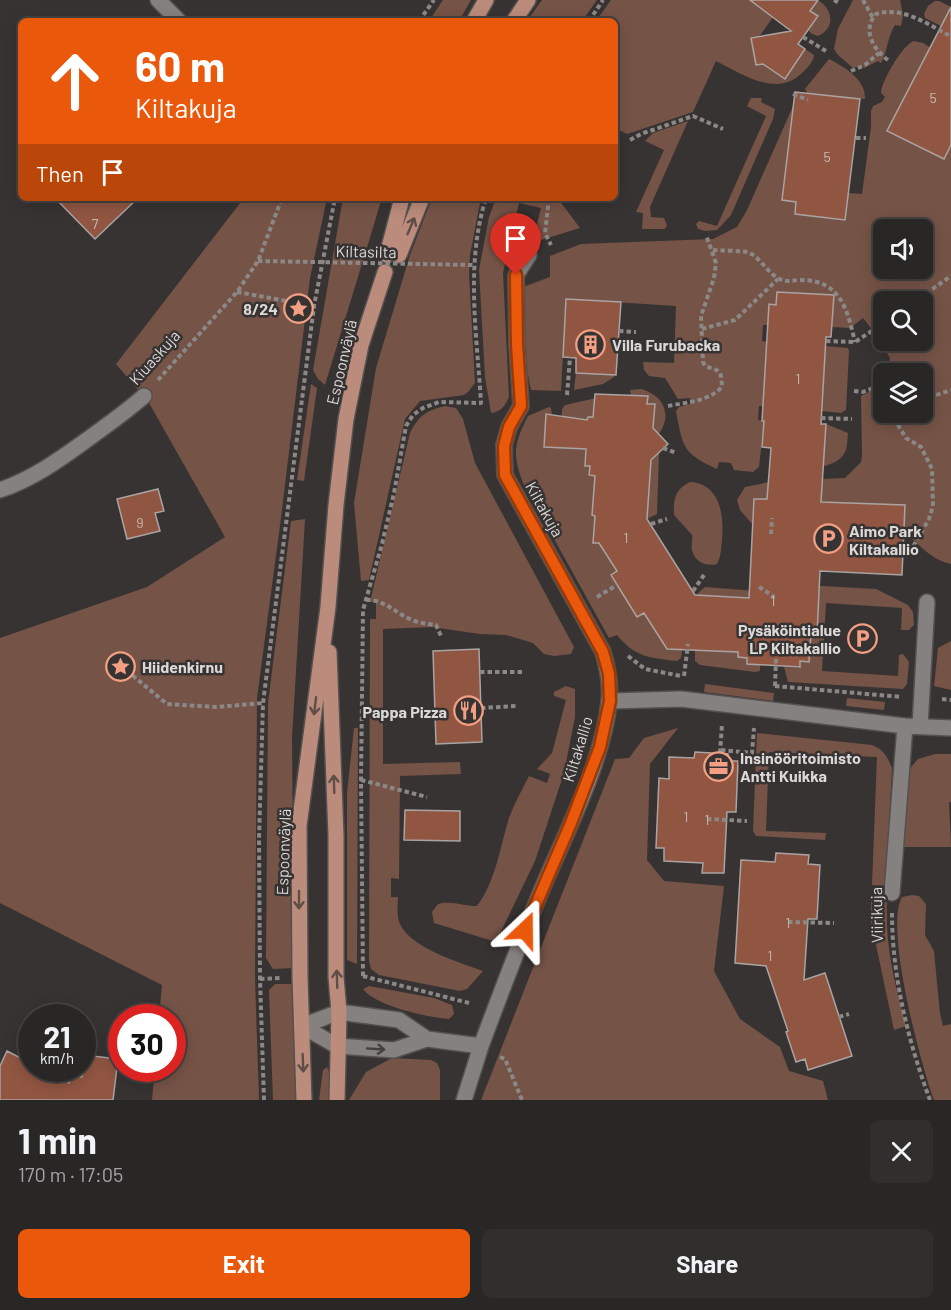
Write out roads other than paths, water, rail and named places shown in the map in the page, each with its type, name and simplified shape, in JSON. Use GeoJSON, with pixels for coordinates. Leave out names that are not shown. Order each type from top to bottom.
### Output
{"type":"FeatureCollection","features":[{"type":"Feature","properties":{"kind":"main road"},"geometry":{"type":"LineString","coordinates":[[476,18],[486,0]]}},
{"type":"Feature","properties":{"kind":"main road"},"geometry":{"type":"LineString","coordinates":[[516,18],[528,0]]}},
{"type":"Feature","properties":{"kind":"main road"},"geometry":{"type":"LineString","coordinates":[[402,201],[393,255],[421,201]]}},
{"type":"Feature","properties":{"kind":"main road","name":"Espoonväylä"},"geometry":{"type":"LineString","coordinates":[[304,1100],[299,826],[328,607],[346,419],[362,345],[385,272]]}},
{"type":"Feature","properties":{"kind":"main road","name":"Espoonväylä"},"geometry":{"type":"LineString","coordinates":[[328,607],[336,836],[336,977],[339,1012],[337,1100]]}},
{"type":"Feature","properties":{"kind":"street"},"geometry":{"type":"LineString","coordinates":[[158,0],[176,18]]}},
{"type":"Feature","properties":{"kind":"street","name":"Kiltakuja"},"geometry":{"type":"LineString","coordinates":[[529,255],[516,275],[521,406],[509,427],[504,446],[505,475],[603,652],[609,674],[610,701]]}},
{"type":"Feature","properties":{"kind":"street","name":"Kiuaskuja"},"geometry":{"type":"LineString","coordinates":[[0,490],[22,483],[66,454],[144,396]]}},
{"type":"Feature","properties":{"kind":"street"},"geometry":{"type":"LineString","coordinates":[[913,726],[922,699],[927,602]]}},
{"type":"Feature","properties":{"kind":"street","name":"Kiltakallio"},"geometry":{"type":"LineString","coordinates":[[464,1100],[508,969],[571,823],[600,747],[610,701],[681,699],[913,726],[951,728]]}},
{"type":"Feature","properties":{"kind":"street","name":"Viirikuja"},"geometry":{"type":"LineString","coordinates":[[892,892],[913,726]]}},
{"type":"Feature","properties":{"kind":"street"},"geometry":{"type":"LineString","coordinates":[[302,1026],[339,1012],[399,1020],[427,1039]]}},
{"type":"Feature","properties":{"kind":"street"},"geometry":{"type":"LineString","coordinates":[[302,1026],[337,1046],[394,1050],[427,1039],[481,1046]]}},
{"type":"Feature","properties":{"kind":"place","name":"8/24"},"geometry":{"type":"Point","coordinates":[299,308]}},
{"type":"Feature","properties":{"kind":"place","name":"Villa Furubacka"},"geometry":{"type":"Point","coordinates":[591,344]}},
{"type":"Feature","properties":{"kind":"place","name":"Aimo Park Kiltakallio"},"geometry":{"type":"Point","coordinates":[828,539]}},
{"type":"Feature","properties":{"kind":"place","name":"Pysäköintialue LP Kiltakallio"},"geometry":{"type":"Point","coordinates":[862,638]}},
{"type":"Feature","properties":{"kind":"place","name":"Hiidenkirnu"},"geometry":{"type":"Point","coordinates":[121,666]}},
{"type":"Feature","properties":{"kind":"place","name":"Pappa Pizza"},"geometry":{"type":"Point","coordinates":[468,711]}},
{"type":"Feature","properties":{"kind":"place","name":"Insinööritoimisto Antti Kuikka"},"geometry":{"type":"Point","coordinates":[719,766]}}]}
